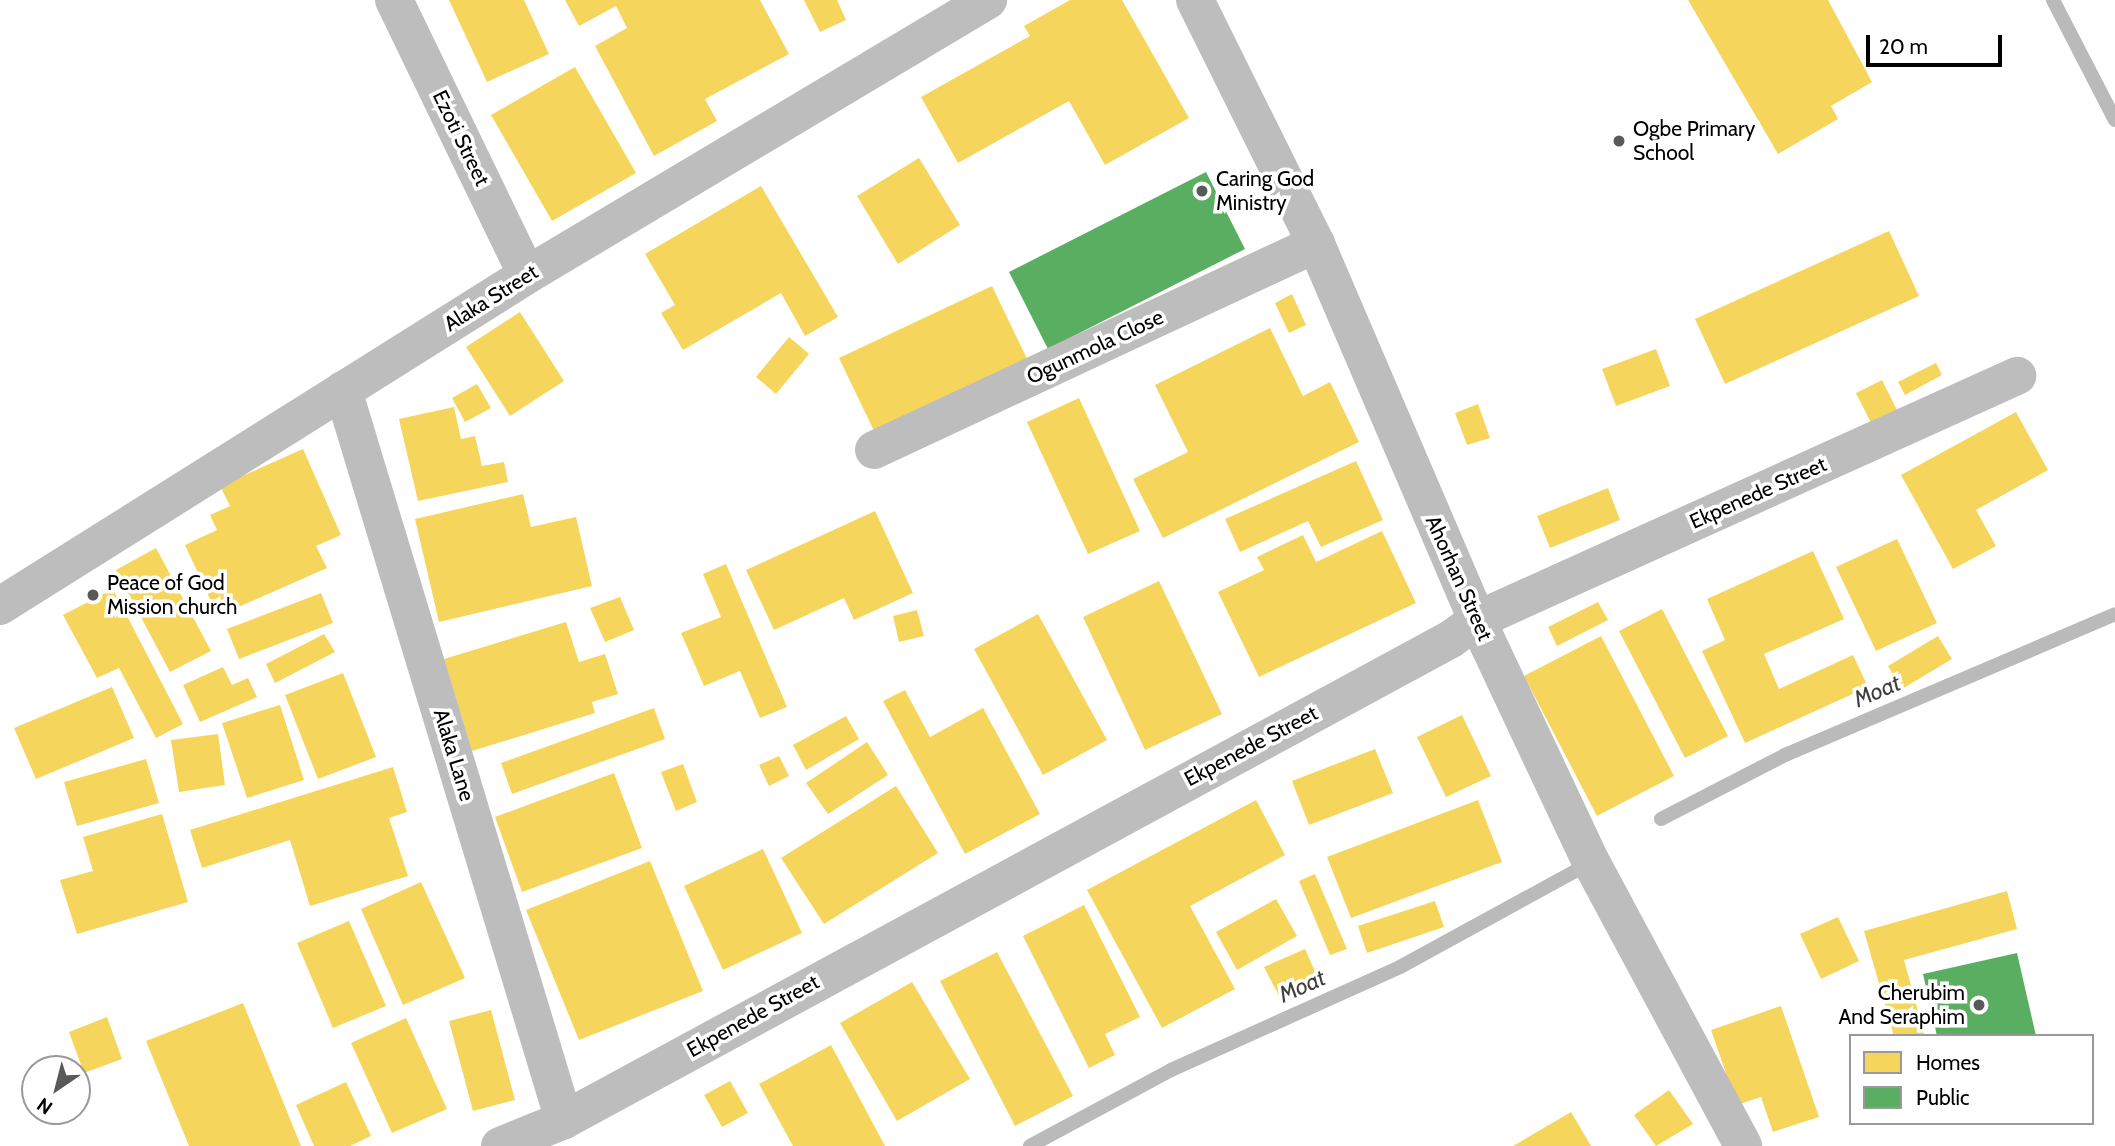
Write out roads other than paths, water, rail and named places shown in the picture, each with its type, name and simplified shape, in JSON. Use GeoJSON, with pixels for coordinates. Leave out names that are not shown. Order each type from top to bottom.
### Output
{"type":"FeatureCollection","features":[{"type":"Feature","properties":{"kind":"street","name":"Ezoti Street"},"geometry":{"type":"LineString","coordinates":[[394,0],[527,275]]}},
{"type":"Feature","properties":{"kind":"street","name":"Alaka Street"},"geometry":{"type":"LineString","coordinates":[[0,606],[527,275],[988,0]]}},
{"type":"Feature","properties":{"kind":"street","name":"Ahorhan Street"},"geometry":{"type":"LineString","coordinates":[[1195,0],[1316,244],[1477,620],[1591,862],[1743,1146]]}},
{"type":"Feature","properties":{"kind":"street","name":"Ogunmola Close"},"geometry":{"type":"LineString","coordinates":[[874,450],[1316,244]]}},
{"type":"Feature","properties":{"kind":"street","name":"Ekpenede Street"},"geometry":{"type":"LineString","coordinates":[[500,1146],[564,1120],[1451,639],[1477,620],[2017,376]]}},
{"type":"Feature","properties":{"kind":"street","name":"Alaka Lane"},"geometry":{"type":"LineString","coordinates":[[344,390],[564,1120]]}},
{"type":"Feature","properties":{"kind":"waterway","name":"Moat"},"geometry":{"type":"LineString","coordinates":[[2053,0],[2115,120]]}},
{"type":"Feature","properties":{"kind":"waterway","name":"Moat"},"geometry":{"type":"LineString","coordinates":[[1661,819],[1785,755],[2115,614]]}},
{"type":"Feature","properties":{"kind":"waterway","name":"Moat"},"geometry":{"type":"LineString","coordinates":[[1030,1146],[1171,1070],[1400,967],[1590,863]]}},
{"type":"Feature","properties":{"kind":"place","name":"Ogbe Primary School"},"geometry":{"type":"Point","coordinates":[1619,141]}},
{"type":"Feature","properties":{"kind":"place","name":"Caring God Ministry"},"geometry":{"type":"Point","coordinates":[1202,191]}},
{"type":"Feature","properties":{"kind":"place","name":"Peace of God Mission church"},"geometry":{"type":"Point","coordinates":[93,595]}},
{"type":"Feature","properties":{"kind":"place","name":"Cherubim And Seraphim"},"geometry":{"type":"Point","coordinates":[1979,1005]}}]}
